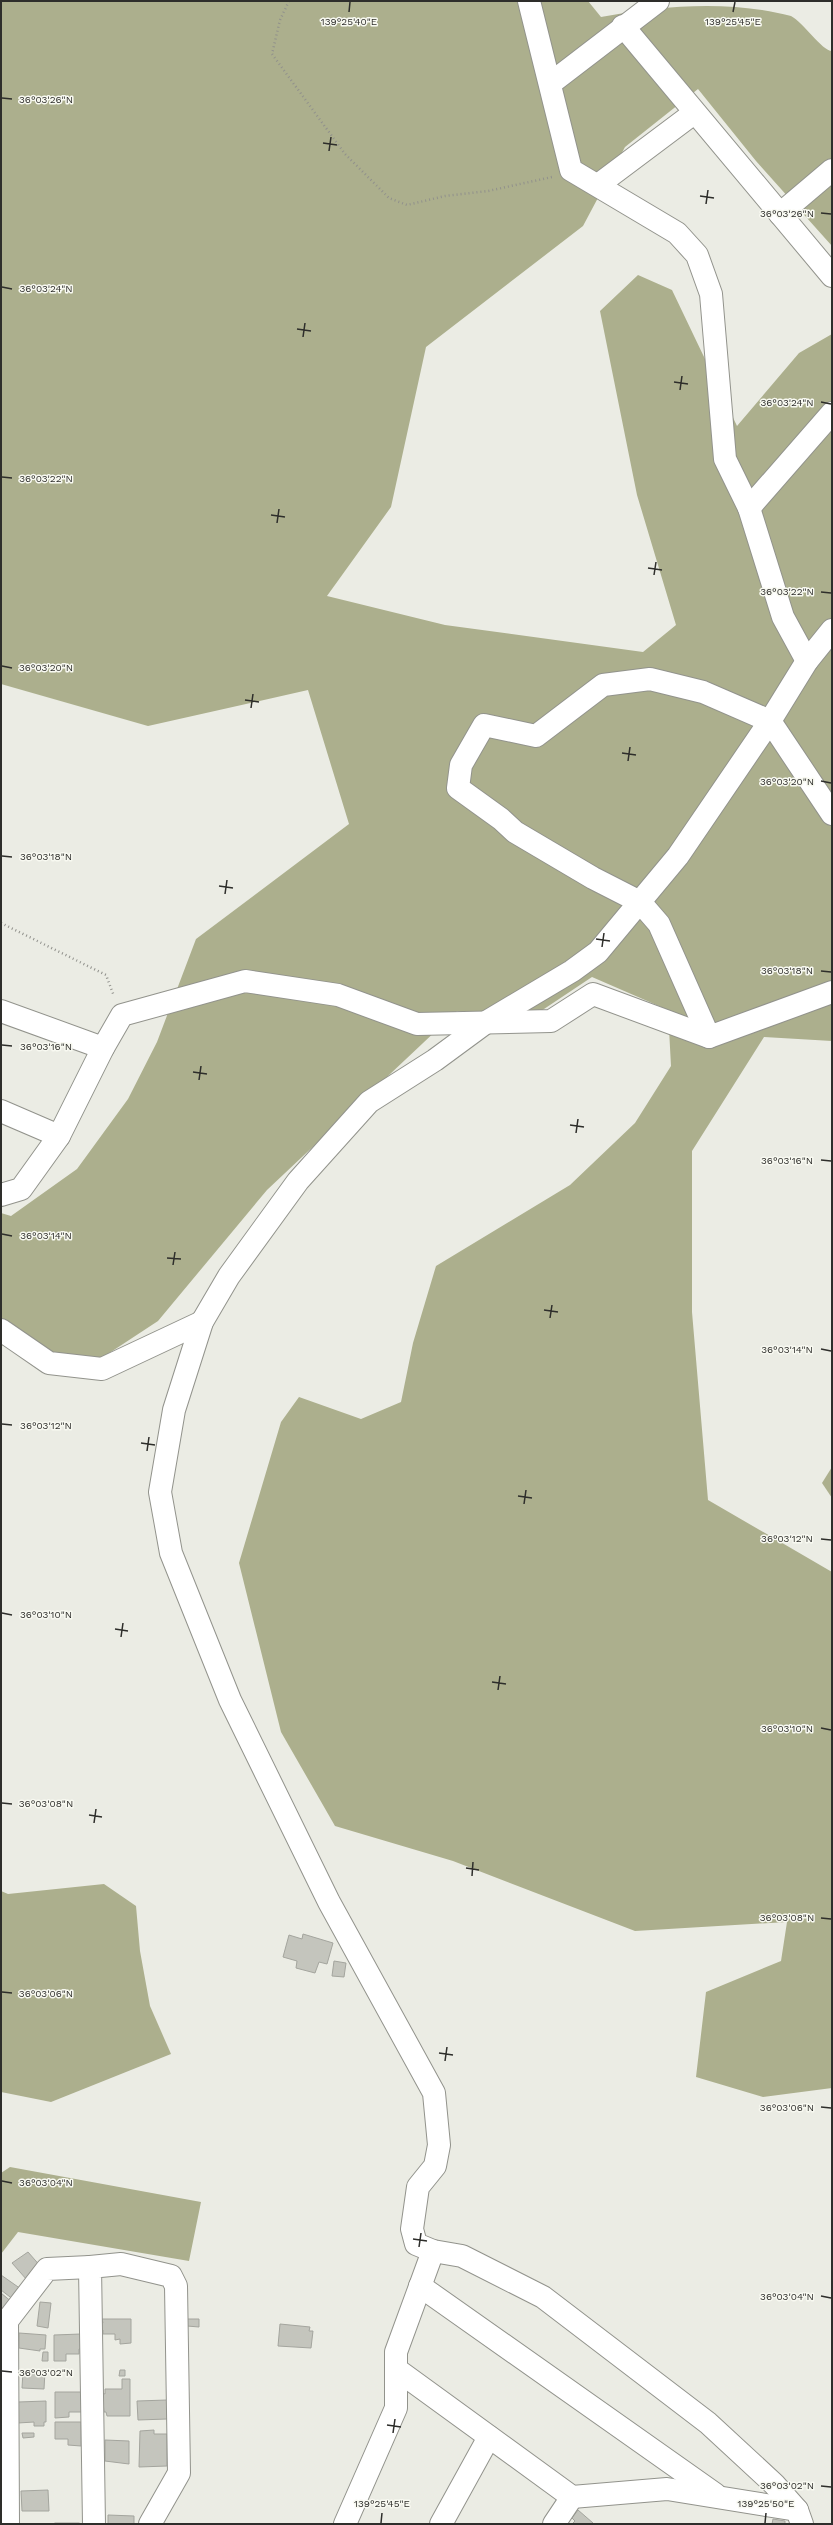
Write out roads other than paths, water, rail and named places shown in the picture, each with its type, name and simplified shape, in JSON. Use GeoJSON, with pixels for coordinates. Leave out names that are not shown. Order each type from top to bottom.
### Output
{"type":"FeatureCollection","features":[{"type":"Feature","properties":{"kind":"street"},"geometry":{"type":"LineString","coordinates":[[529,1],[551,83],[571,170],[678,233],[697,255],[711,294],[725,459],[749,508],[783,617],[807,661]]}},
{"type":"Feature","properties":{"kind":"street"},"geometry":{"type":"LineString","coordinates":[[551,83],[623,26],[658,1]]}},
{"type":"Feature","properties":{"kind":"street"},"geometry":{"type":"LineString","coordinates":[[623,26],[832,276]]}},
{"type":"Feature","properties":{"kind":"street"},"geometry":{"type":"LineString","coordinates":[[598,185],[694,112]]}},
{"type":"Feature","properties":{"kind":"street"},"geometry":{"type":"LineString","coordinates":[[780,214],[832,170]]}},
{"type":"Feature","properties":{"kind":"street"},"geometry":{"type":"LineString","coordinates":[[749,508],[832,413]]}},
{"type":"Feature","properties":{"kind":"street"},"geometry":{"type":"LineString","coordinates":[[800,2517],[774,2484],[708,2423],[543,2297],[462,2256],[433,2251],[416,2244],[412,2230],[418,2187],[435,2166],[440,2145],[434,2093],[329,1902],[230,1700],[171,1553],[160,1492],[174,1410],[202,1322],[229,1276],[298,1181],[368,1102],[435,1060],[488,1021],[572,971],[598,952],[678,856],[770,721],[807,661],[832,630]]}},
{"type":"Feature","properties":{"kind":"street"},"geometry":{"type":"LineString","coordinates":[[708,1037],[659,924],[640,902],[593,878],[515,832],[501,819],[458,788],[461,765],[484,724],[536,736],[603,685],[650,679],[703,692],[770,721],[832,814]]}},
{"type":"Feature","properties":{"kind":"street"},"geometry":{"type":"LineString","coordinates":[[1,1195],[20,1189],[59,1136],[103,1048],[122,1015],[245,981],[338,995],[417,1024],[488,1021],[551,1021],[593,994],[708,1037],[832,992]]}},
{"type":"Feature","properties":{"kind":"street"},"geometry":{"type":"LineString","coordinates":[[1,1011],[103,1048]]}},
{"type":"Feature","properties":{"kind":"street"},"geometry":{"type":"LineString","coordinates":[[1,1110],[59,1136]]}},
{"type":"Feature","properties":{"kind":"street"},"geometry":{"type":"LineString","coordinates":[[1,1330],[50,1363],[102,1369],[202,1322]]}},
{"type":"Feature","properties":{"kind":"street"},"geometry":{"type":"LineString","coordinates":[[345,2524],[396,2408],[396,2352],[433,2251]]}},
{"type":"Feature","properties":{"kind":"street"},"geometry":{"type":"LineString","coordinates":[[8,2524],[7,2321],[47,2269],[121,2264],[171,2276],[176,2286],[179,2473],[150,2524]]}},
{"type":"Feature","properties":{"kind":"street"},"geometry":{"type":"LineString","coordinates":[[90,2267],[94,2524]]}},
{"type":"Feature","properties":{"kind":"street"},"geometry":{"type":"LineString","coordinates":[[420,2286],[719,2497]]}},
{"type":"Feature","properties":{"kind":"street"},"geometry":{"type":"LineString","coordinates":[[396,2369],[572,2497],[667,2488],[719,2497],[800,2517]]}},
{"type":"Feature","properties":{"kind":"street"},"geometry":{"type":"LineString","coordinates":[[441,2524],[488,2436]]}},
{"type":"Feature","properties":{"kind":"street"},"geometry":{"type":"LineString","coordinates":[[554,2524],[572,2497]]}}]}
